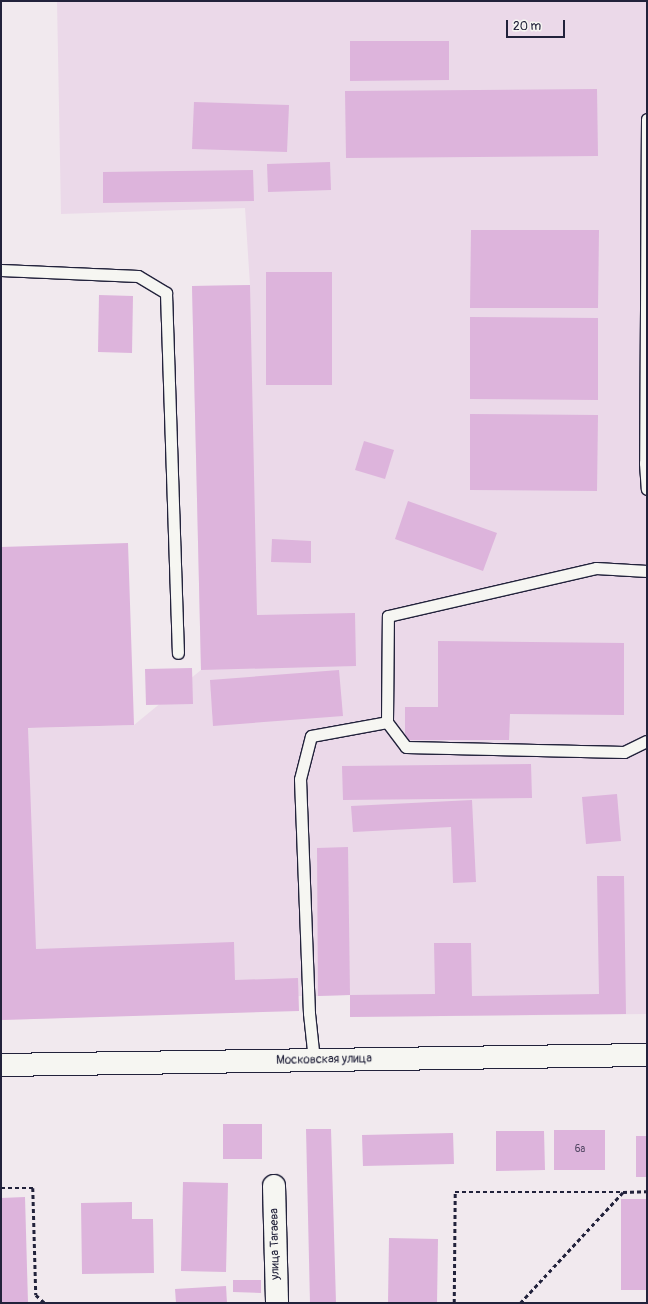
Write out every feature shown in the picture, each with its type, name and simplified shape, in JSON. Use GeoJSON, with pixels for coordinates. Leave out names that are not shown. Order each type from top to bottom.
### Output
{"type":"FeatureCollection","features":[{"type":"Feature","properties":{"kind":"street","name":"Московская улица"},"geometry":{"type":"LineString","coordinates":[[1,1065],[647,1055]]}},
{"type":"Feature","properties":{"kind":"street","name":"улица Тагаева"},"geometry":{"type":"LineString","coordinates":[[274,1186],[277,1303]]}},
{"type":"Feature","properties":{"kind":"lane"},"geometry":{"type":"LineString","coordinates":[[647,119],[645,463],[647,489]]}},
{"type":"Feature","properties":{"kind":"lane"},"geometry":{"type":"LineString","coordinates":[[1,270],[138,276],[166,293],[178,653]]}},
{"type":"Feature","properties":{"kind":"lane"},"geometry":{"type":"LineString","coordinates":[[647,571],[596,568],[388,616],[387,722],[406,747],[624,752],[647,741]]}},
{"type":"Feature","properties":{"kind":"lane"},"geometry":{"type":"LineString","coordinates":[[314,1060],[309,1013],[300,779],[311,736],[387,722]]}},
{"type":"Feature","properties":{"kind":"path"},"geometry":{"type":"LineString","coordinates":[[1,1188],[33,1188],[36,1295],[45,1303]]}},
{"type":"Feature","properties":{"kind":"path"},"geometry":{"type":"LineString","coordinates":[[454,1303],[455,1192],[647,1191]]}},
{"type":"Feature","properties":{"kind":"path"},"geometry":{"type":"LineString","coordinates":[[520,1303],[623,1192]]}},
{"type":"Feature","properties":{"kind":"shaded area"},"geometry":{"type":"Polygon","coordinates":[[[57,1],[647,1],[647,1014],[350,1017],[350,995],[299,996],[236,1012],[1,1020],[1,729],[134,725],[201,670],[192,286],[250,285],[245,208],[61,214],[57,1]]]}},
{"type":"Feature","properties":{"kind":"building"},"geometry":{"type":"Polygon","coordinates":[[[350,41],[449,41],[449,80],[350,81],[350,41]]]}},
{"type":"Feature","properties":{"kind":"building"},"geometry":{"type":"Polygon","coordinates":[[[597,89],[598,156],[346,158],[345,91],[597,89]]]}},
{"type":"Feature","properties":{"kind":"building"},"geometry":{"type":"Polygon","coordinates":[[[194,102],[289,105],[287,152],[192,149],[194,102]]]}},
{"type":"Feature","properties":{"kind":"building"},"geometry":{"type":"Polygon","coordinates":[[[330,162],[331,190],[268,192],[267,164],[330,162]]]}},
{"type":"Feature","properties":{"kind":"building"},"geometry":{"type":"Polygon","coordinates":[[[253,170],[254,201],[103,203],[103,172],[253,170]]]}},
{"type":"Feature","properties":{"kind":"building"},"geometry":{"type":"Polygon","coordinates":[[[471,230],[599,230],[598,308],[470,308],[471,230]]]}},
{"type":"Feature","properties":{"kind":"building"},"geometry":{"type":"Polygon","coordinates":[[[266,272],[332,272],[332,385],[266,385],[266,272]]]}},
{"type":"Feature","properties":{"kind":"building"},"geometry":{"type":"Polygon","coordinates":[[[250,285],[257,615],[355,613],[356,666],[201,670],[192,286],[250,285]]]}},
{"type":"Feature","properties":{"kind":"building"},"geometry":{"type":"Polygon","coordinates":[[[99,295],[133,296],[132,353],[98,352],[99,295]]]}},
{"type":"Feature","properties":{"kind":"building"},"geometry":{"type":"Polygon","coordinates":[[[470,317],[598,318],[598,400],[470,399],[470,317]]]}},
{"type":"Feature","properties":{"kind":"building"},"geometry":{"type":"Polygon","coordinates":[[[470,414],[598,415],[597,491],[470,490],[470,414]]]}},
{"type":"Feature","properties":{"kind":"building"},"geometry":{"type":"Polygon","coordinates":[[[364,441],[394,450],[385,479],[355,470],[364,441]]]}},
{"type":"Feature","properties":{"kind":"building"},"geometry":{"type":"Polygon","coordinates":[[[408,501],[497,533],[483,571],[395,539],[408,501]]]}},
{"type":"Feature","properties":{"kind":"building"},"geometry":{"type":"Polygon","coordinates":[[[272,539],[311,541],[311,563],[271,562],[272,539]]]}},
{"type":"Feature","properties":{"kind":"building"},"geometry":{"type":"Polygon","coordinates":[[[128,543],[134,725],[28,728],[36,949],[234,942],[235,980],[298,978],[299,1011],[1,1020],[1,547],[128,543]]]}},
{"type":"Feature","properties":{"kind":"building"},"geometry":{"type":"Polygon","coordinates":[[[438,641],[624,643],[624,715],[510,714],[509,740],[405,740],[405,707],[438,707],[438,641]]]}},
{"type":"Feature","properties":{"kind":"building"},"geometry":{"type":"Polygon","coordinates":[[[192,668],[193,704],[146,705],[145,669],[192,668]]]}},
{"type":"Feature","properties":{"kind":"building"},"geometry":{"type":"Polygon","coordinates":[[[339,670],[343,716],[213,726],[210,680],[339,670]]]}},
{"type":"Feature","properties":{"kind":"building"},"geometry":{"type":"Polygon","coordinates":[[[531,764],[532,798],[343,800],[342,766],[531,764]]]}},
{"type":"Feature","properties":{"kind":"building"},"geometry":{"type":"Polygon","coordinates":[[[617,794],[621,841],[586,844],[582,797],[617,794]]]}},
{"type":"Feature","properties":{"kind":"building"},"geometry":{"type":"Polygon","coordinates":[[[472,800],[476,882],[453,883],[451,827],[353,832],[351,806],[472,800]]]}},
{"type":"Feature","properties":{"kind":"building"},"geometry":{"type":"Polygon","coordinates":[[[348,847],[350,995],[318,996],[317,848],[348,847]]]}},
{"type":"Feature","properties":{"kind":"building"},"geometry":{"type":"Polygon","coordinates":[[[597,876],[624,876],[626,1014],[350,1017],[350,995],[435,994],[434,943],[471,943],[472,996],[599,994],[597,876]]]}},
{"type":"Feature","properties":{"kind":"building"},"geometry":{"type":"Polygon","coordinates":[[[223,1124],[262,1124],[262,1159],[223,1159],[223,1124]]]}},
{"type":"Feature","properties":{"kind":"building"},"geometry":{"type":"Polygon","coordinates":[[[306,1129],[331,1129],[336,1303],[310,1303],[306,1129]]]}},
{"type":"Feature","properties":{"kind":"building"},"geometry":{"type":"Polygon","coordinates":[[[554,1130],[605,1130],[605,1170],[554,1170],[554,1130]]]}},
{"type":"Feature","properties":{"kind":"building"},"geometry":{"type":"Polygon","coordinates":[[[496,1131],[544,1131],[545,1170],[496,1171],[496,1131]]]}},
{"type":"Feature","properties":{"kind":"building"},"geometry":{"type":"Polygon","coordinates":[[[453,1133],[454,1164],[363,1166],[362,1135],[453,1133]]]}},
{"type":"Feature","properties":{"kind":"building"},"geometry":{"type":"Polygon","coordinates":[[[636,1136],[647,1136],[647,1177],[636,1177],[636,1136]]]}},
{"type":"Feature","properties":{"kind":"building"},"geometry":{"type":"Polygon","coordinates":[[[183,1182],[228,1183],[226,1272],[181,1271],[183,1182]]]}},
{"type":"Feature","properties":{"kind":"building"},"geometry":{"type":"Polygon","coordinates":[[[25,1197],[28,1303],[1,1303],[1,1198],[25,1197]]]}},
{"type":"Feature","properties":{"kind":"building"},"geometry":{"type":"Polygon","coordinates":[[[621,1199],[647,1199],[647,1290],[621,1290],[621,1199]]]}},
{"type":"Feature","properties":{"kind":"building"},"geometry":{"type":"Polygon","coordinates":[[[132,1202],[132,1219],[153,1219],[154,1273],[82,1274],[81,1203],[132,1202]]]}},
{"type":"Feature","properties":{"kind":"building"},"geometry":{"type":"Polygon","coordinates":[[[389,1238],[438,1239],[437,1303],[388,1303],[389,1238]]]}},
{"type":"Feature","properties":{"kind":"building"},"geometry":{"type":"Polygon","coordinates":[[[233,1280],[261,1280],[261,1293],[233,1292],[233,1280]]]}},
{"type":"Feature","properties":{"kind":"building"},"geometry":{"type":"Polygon","coordinates":[[[226,1286],[227,1303],[176,1303],[175,1289],[226,1286]]]}}]}
